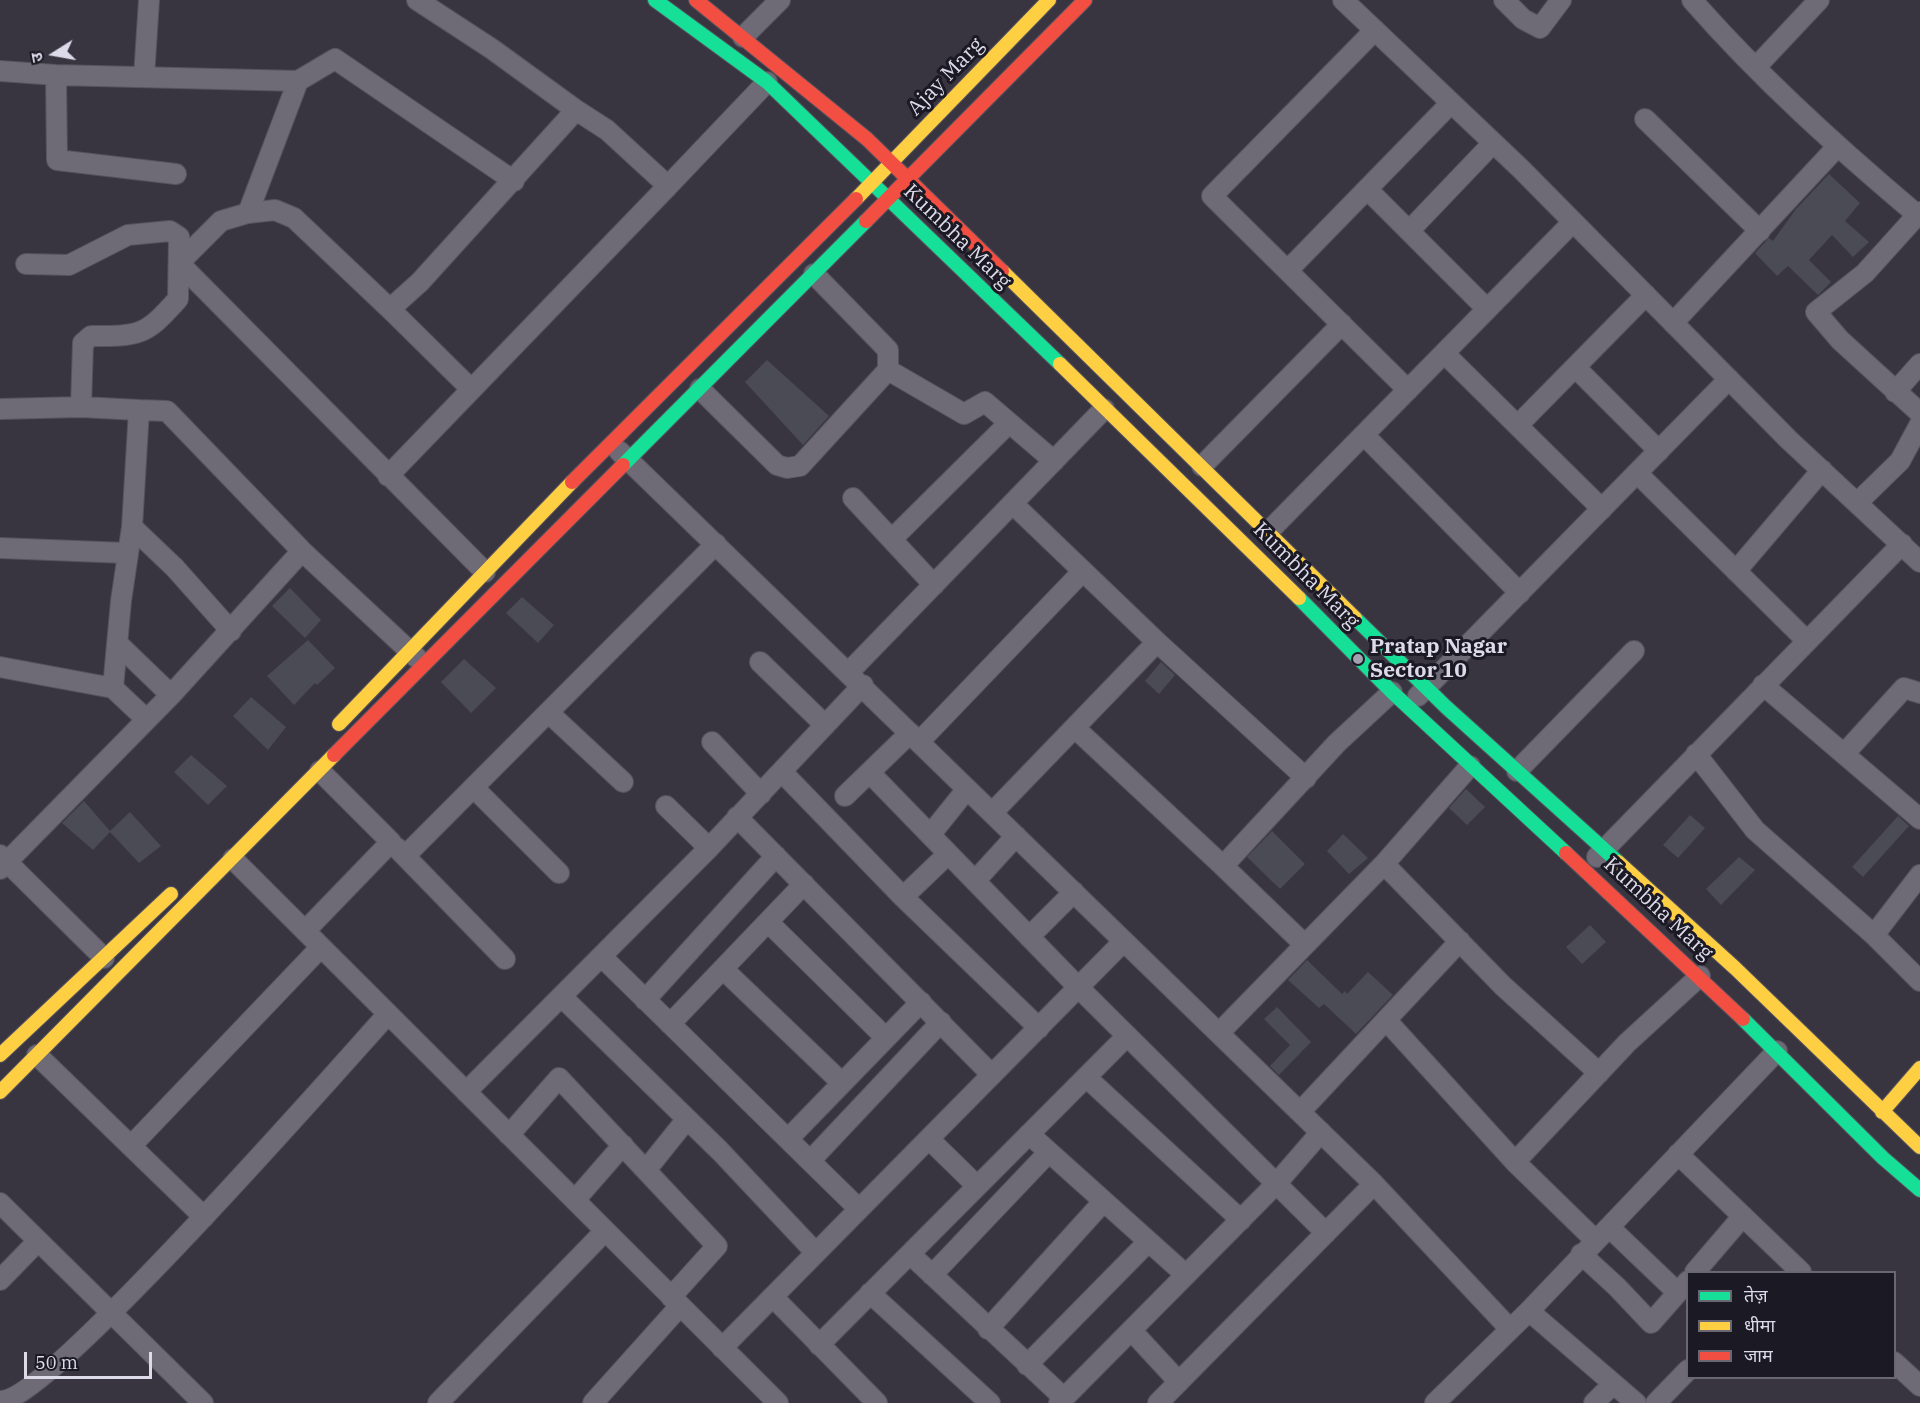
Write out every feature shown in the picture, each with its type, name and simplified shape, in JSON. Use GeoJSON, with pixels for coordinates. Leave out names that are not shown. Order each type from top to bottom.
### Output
{"type":"FeatureCollection","features":[{"type":"Feature","properties":{"kind":"street"},"geometry":{"type":"LineString","coordinates":[[144,77],[149,0]]}},
{"type":"Feature","properties":{"kind":"street"},"geometry":{"type":"LineString","coordinates":[[417,0],[492,49],[607,130],[668,186]]}},
{"type":"Feature","properties":{"kind":"street","name":"Kumbha Marg"},"geometry":{"type":"LineString","coordinates":[[655,0],[766,82],[873,182],[888,200],[1191,490],[1392,692],[1700,976],[1777,1051],[1908,1149]]}},
{"type":"Feature","properties":{"kind":"street","name":"Kumbha Marg"},"geometry":{"type":"LineString","coordinates":[[696,0],[867,139],[1426,688],[1735,968],[1882,1112],[1908,1149],[1920,1190]]}},
{"type":"Feature","properties":{"kind":"street"},"geometry":{"type":"LineString","coordinates":[[743,37],[780,0]]}},
{"type":"Feature","properties":{"kind":"street","name":"Ajay Marg"},"geometry":{"type":"LineString","coordinates":[[329,734],[611,442],[892,163],[1049,0]]}},
{"type":"Feature","properties":{"kind":"street"},"geometry":{"type":"LineString","coordinates":[[0,1092],[1085,0]]}},
{"type":"Feature","properties":{"kind":"street"},"geometry":{"type":"LineString","coordinates":[[1343,0],[1493,143],[1822,470],[1920,562]]}},
{"type":"Feature","properties":{"kind":"street"},"geometry":{"type":"LineString","coordinates":[[1504,0],[1522,19],[1540,28],[1561,0]]}},
{"type":"Feature","properties":{"kind":"street"},"geometry":{"type":"LineString","coordinates":[[1692,0],[1837,147],[1919,214],[1865,273],[1816,312],[1895,392],[1920,413]]}},
{"type":"Feature","properties":{"kind":"street"},"geometry":{"type":"LineString","coordinates":[[1756,66],[1819,0]]}},
{"type":"Feature","properties":{"kind":"street"},"geometry":{"type":"LineString","coordinates":[[1374,30],[1212,196],[1408,390]]}},
{"type":"Feature","properties":{"kind":"street"},"geometry":{"type":"LineString","coordinates":[[0,71],[56,75],[298,81],[335,58],[514,181]]}},
{"type":"Feature","properties":{"kind":"street"},"geometry":{"type":"LineString","coordinates":[[56,75],[57,160],[176,174]]}},
{"type":"Feature","properties":{"kind":"street"},"geometry":{"type":"LineString","coordinates":[[248,213],[298,81]]}},
{"type":"Feature","properties":{"kind":"street"},"geometry":{"type":"LineString","coordinates":[[388,476],[766,82]]}},
{"type":"Feature","properties":{"kind":"street"},"geometry":{"type":"LineString","coordinates":[[1288,270],[1451,103]]}},
{"type":"Feature","properties":{"kind":"street"},"geometry":{"type":"LineString","coordinates":[[390,309],[420,282],[576,110]]}},
{"type":"Feature","properties":{"kind":"street"},"geometry":{"type":"LineString","coordinates":[[1645,119],[1760,231]]}},
{"type":"Feature","properties":{"kind":"street"},"geometry":{"type":"LineString","coordinates":[[1409,231],[1493,143]]}},
{"type":"Feature","properties":{"kind":"street"},"geometry":{"type":"LineString","coordinates":[[1673,323],[1837,147]]}},
{"type":"Feature","properties":{"kind":"street"},"geometry":{"type":"LineString","coordinates":[[1367,189],[1487,309]]}},
{"type":"Feature","properties":{"kind":"street"},"geometry":{"type":"LineString","coordinates":[[179,263],[221,221],[248,213],[275,210],[294,218],[471,389]]}},
{"type":"Feature","properties":{"kind":"street"},"geometry":{"type":"LineString","coordinates":[[1268,532],[1573,222]]}},
{"type":"Feature","properties":{"kind":"street"},"geometry":{"type":"LineString","coordinates":[[26,264],[69,265],[128,235],[170,231],[179,237],[178,299],[159,320],[141,334],[91,336],[83,343],[81,407]]}},
{"type":"Feature","properties":{"kind":"street"},"geometry":{"type":"LineString","coordinates":[[179,263],[207,294],[324,408],[388,476],[485,572]]}},
{"type":"Feature","properties":{"kind":"street"},"geometry":{"type":"LineString","coordinates":[[700,389],[777,465],[787,468],[800,466],[888,370],[888,351],[814,274]]}},
{"type":"Feature","properties":{"kind":"street"},"geometry":{"type":"LineString","coordinates":[[1518,425],[1646,295]]}},
{"type":"Feature","properties":{"kind":"street"},"geometry":{"type":"LineString","coordinates":[[1202,466],[1342,324]]}},
{"type":"Feature","properties":{"kind":"street"},"geometry":{"type":"LineString","coordinates":[[1444,353],[1602,509]]}},
{"type":"Feature","properties":{"kind":"street"},"geometry":{"type":"LineString","coordinates":[[1895,392],[1920,364]]}},
{"type":"Feature","properties":{"kind":"street"},"geometry":{"type":"LineString","coordinates":[[1575,366],[1659,451]]}},
{"type":"Feature","properties":{"kind":"street"},"geometry":{"type":"LineString","coordinates":[[888,370],[964,414],[985,402],[1054,461]]}},
{"type":"Feature","properties":{"kind":"street"},"geometry":{"type":"LineString","coordinates":[[1408,707],[1729,379]]}},
{"type":"Feature","properties":{"kind":"street"},"geometry":{"type":"LineString","coordinates":[[0,409],[81,407],[167,411],[302,552],[425,666]]}},
{"type":"Feature","properties":{"kind":"street"},"geometry":{"type":"LineString","coordinates":[[466,1092],[563,998],[782,772],[825,725],[856,679],[934,585],[1104,409]]}},
{"type":"Feature","properties":{"kind":"street"},"geometry":{"type":"LineString","coordinates":[[113,688],[126,553],[132,526],[139,410]]}},
{"type":"Feature","properties":{"kind":"street"},"geometry":{"type":"LineString","coordinates":[[892,539],[1009,423]]}},
{"type":"Feature","properties":{"kind":"street"},"geometry":{"type":"LineString","coordinates":[[1857,503],[1900,461],[1920,424]]}},
{"type":"Feature","properties":{"kind":"street"},"geometry":{"type":"LineString","coordinates":[[1364,435],[1520,593]]}},
{"type":"Feature","properties":{"kind":"street"},"geometry":{"type":"LineString","coordinates":[[611,442],[1374,1184],[1510,1329]]}},
{"type":"Feature","properties":{"kind":"street"},"geometry":{"type":"LineString","coordinates":[[1736,571],[1822,470]]}},
{"type":"Feature","properties":{"kind":"street"},"geometry":{"type":"LineString","coordinates":[[1637,473],[1807,641]]}},
{"type":"Feature","properties":{"kind":"street"},"geometry":{"type":"LineString","coordinates":[[853,498],[934,585]]}},
{"type":"Feature","properties":{"kind":"street"},"geometry":{"type":"LineString","coordinates":[[1013,504],[1157,642],[1306,778]]}},
{"type":"Feature","properties":{"kind":"street"},"geometry":{"type":"LineString","coordinates":[[132,526],[175,568],[231,631]]}},
{"type":"Feature","properties":{"kind":"street"},"geometry":{"type":"LineString","coordinates":[[405,856],[716,544]]}},
{"type":"Feature","properties":{"kind":"street"},"geometry":{"type":"LineString","coordinates":[[1586,870],[1603,849],[1902,544]]}},
{"type":"Feature","properties":{"kind":"street"},"geometry":{"type":"LineString","coordinates":[[0,548],[126,553]]}},
{"type":"Feature","properties":{"kind":"street"},"geometry":{"type":"LineString","coordinates":[[104,958],[2,862],[171,695],[302,552]]}},
{"type":"Feature","properties":{"kind":"street"},"geometry":{"type":"LineString","coordinates":[[845,796],[915,738],[1083,571]]}},
{"type":"Feature","properties":{"kind":"street"},"geometry":{"type":"LineString","coordinates":[[992,813],[1076,729],[1157,642]]}},
{"type":"Feature","properties":{"kind":"street"},"geometry":{"type":"LineString","coordinates":[[117,644],[171,695]]}},
{"type":"Feature","properties":{"kind":"street"},"geometry":{"type":"LineString","coordinates":[[1517,771],[1634,651]]}},
{"type":"Feature","properties":{"kind":"street"},"geometry":{"type":"LineString","coordinates":[[760,662],[825,725]]}},
{"type":"Feature","properties":{"kind":"street"},"geometry":{"type":"LineString","coordinates":[[0,667],[113,688],[146,719]]}},
{"type":"Feature","properties":{"kind":"street"},"geometry":{"type":"LineString","coordinates":[[1763,685],[1920,819]]}},
{"type":"Feature","properties":{"kind":"street"},"geometry":{"type":"LineString","coordinates":[[1844,754],[1904,688],[1920,693]]}},
{"type":"Feature","properties":{"kind":"street"},"geometry":{"type":"LineString","coordinates":[[1223,866],[1337,743],[1392,692]]}},
{"type":"Feature","properties":{"kind":"street"},"geometry":{"type":"LineString","coordinates":[[549,713],[623,782]]}},
{"type":"Feature","properties":{"kind":"street"},"geometry":{"type":"LineString","coordinates":[[1076,729],[1304,944]]}},
{"type":"Feature","properties":{"kind":"street"},"geometry":{"type":"LineString","coordinates":[[712,742],[761,794]]}},
{"type":"Feature","properties":{"kind":"street"},"geometry":{"type":"LineString","coordinates":[[1696,754],[1755,830],[1874,935],[1920,981]]}},
{"type":"Feature","properties":{"kind":"street"},"geometry":{"type":"LineString","coordinates":[[1219,1034],[1384,864],[1470,766]]}},
{"type":"Feature","properties":{"kind":"street"},"geometry":{"type":"LineString","coordinates":[[320,771],[505,959]]}},
{"type":"Feature","properties":{"kind":"street"},"geometry":{"type":"LineString","coordinates":[[782,772],[903,897],[1039,1028]]}},
{"type":"Feature","properties":{"kind":"street"},"geometry":{"type":"LineString","coordinates":[[870,773],[1079,988],[1326,1233]]}},
{"type":"Feature","properties":{"kind":"street"},"geometry":{"type":"LineString","coordinates":[[474,788],[559,873]]}},
{"type":"Feature","properties":{"kind":"street"},"geometry":{"type":"LineString","coordinates":[[930,835],[967,789]]}},
{"type":"Feature","properties":{"kind":"street"},"geometry":{"type":"LineString","coordinates":[[666,806],[709,848]]}},
{"type":"Feature","properties":{"kind":"street"},"geometry":{"type":"LineString","coordinates":[[737,817],[992,1075]]}},
{"type":"Feature","properties":{"kind":"street"},"geometry":{"type":"LineString","coordinates":[[975,881],[1016,836]]}},
{"type":"Feature","properties":{"kind":"street"},"geometry":{"type":"LineString","coordinates":[[305,931],[391,842]]}},
{"type":"Feature","properties":{"kind":"street"},"geometry":{"type":"LineString","coordinates":[[903,897],[948,854]]}},
{"type":"Feature","properties":{"kind":"street"},"geometry":{"type":"LineString","coordinates":[[645,1000],[776,856]]}},
{"type":"Feature","properties":{"kind":"street"},"geometry":{"type":"LineString","coordinates":[[233,859],[777,1403]]}},
{"type":"Feature","properties":{"kind":"street"},"geometry":{"type":"LineString","coordinates":[[1384,864],[1503,986],[1599,1072]]}},
{"type":"Feature","properties":{"kind":"street"},"geometry":{"type":"LineString","coordinates":[[1874,935],[1920,875]]}},
{"type":"Feature","properties":{"kind":"street"},"geometry":{"type":"LineString","coordinates":[[0,1054],[181,884]]}},
{"type":"Feature","properties":{"kind":"street"},"geometry":{"type":"LineString","coordinates":[[670,1024],[804,884]]}},
{"type":"Feature","properties":{"kind":"street"},"geometry":{"type":"LineString","coordinates":[[1029,937],[1074,892]]}},
{"type":"Feature","properties":{"kind":"street"},"geometry":{"type":"LineString","coordinates":[[768,922],[885,1037]]}},
{"type":"Feature","properties":{"kind":"street"},"geometry":{"type":"LineString","coordinates":[[722,1348],[1124,941]]}},
{"type":"Feature","properties":{"kind":"street"},"geometry":{"type":"LineString","coordinates":[[1300,1112],[1460,941]]}},
{"type":"Feature","properties":{"kind":"street"},"geometry":{"type":"LineString","coordinates":[[131,1146],[321,947]]}},
{"type":"Feature","properties":{"kind":"street"},"geometry":{"type":"LineString","coordinates":[[602,957],[859,1209]]}},
{"type":"Feature","properties":{"kind":"street"},"geometry":{"type":"LineString","coordinates":[[723,969],[842,1082]]}},
{"type":"Feature","properties":{"kind":"street"},"geometry":{"type":"LineString","coordinates":[[1515,1162],[1599,1072],[1700,976]]}},
{"type":"Feature","properties":{"kind":"street"},"geometry":{"type":"LineString","coordinates":[[563,998],[687,1119],[816,1253]]}},
{"type":"Feature","properties":{"kind":"street"},"geometry":{"type":"LineString","coordinates":[[788,1139],[921,1002]]}},
{"type":"Feature","properties":{"kind":"street"},"geometry":{"type":"LineString","coordinates":[[0,1401],[8,1401],[43,1376],[82,1343],[204,1217],[388,1014]]}},
{"type":"Feature","properties":{"kind":"street"},"geometry":{"type":"LineString","coordinates":[[1386,1020],[1515,1162],[1602,1233],[1682,1287],[1651,1323],[1581,1254]]}},
{"type":"Feature","properties":{"kind":"street"},"geometry":{"type":"LineString","coordinates":[[810,1161],[941,1022]]}},
{"type":"Feature","properties":{"kind":"street"},"geometry":{"type":"LineString","coordinates":[[819,1345],[1127,1036]]}},
{"type":"Feature","properties":{"kind":"street"},"geometry":{"type":"LineString","coordinates":[[1435,1403],[1528,1311],[1777,1051]]}},
{"type":"Feature","properties":{"kind":"street"},"geometry":{"type":"LineString","coordinates":[[37,1055],[204,1217]]}},
{"type":"Feature","properties":{"kind":"street"},"geometry":{"type":"LineString","coordinates":[[1882,1112],[1920,1068]]}},
{"type":"Feature","properties":{"kind":"street"},"geometry":{"type":"LineString","coordinates":[[1086,1077],[1241,1220]]}},
{"type":"Feature","properties":{"kind":"street"},"geometry":{"type":"LineString","coordinates":[[509,1135],[559,1078],[717,1246],[603,1400]]}},
{"type":"Feature","properties":{"kind":"street"},"geometry":{"type":"LineString","coordinates":[[646,1170],[687,1119]]}},
{"type":"Feature","properties":{"kind":"street"},"geometry":{"type":"LineString","coordinates":[[910,1254],[1062,1400],[1276,1184],[1321,1132]]}},
{"type":"Feature","properties":{"kind":"street"},"geometry":{"type":"LineString","coordinates":[[1029,1134],[1186,1275]]}},
{"type":"Feature","properties":{"kind":"street"},"geometry":{"type":"LineString","coordinates":[[929,1139],[977,1186]]}},
{"type":"Feature","properties":{"kind":"street"},"geometry":{"type":"LineString","coordinates":[[575,1200],[623,1145]]}},
{"type":"Feature","properties":{"kind":"street"},"geometry":{"type":"LineString","coordinates":[[932,1275],[1049,1152]]}},
{"type":"Feature","properties":{"kind":"street"},"geometry":{"type":"LineString","coordinates":[[1678,1154],[1743,1216],[1788,1268]]}},
{"type":"Feature","properties":{"kind":"street"},"geometry":{"type":"LineString","coordinates":[[1158,1403],[1374,1184]]}},
{"type":"Feature","properties":{"kind":"street"},"geometry":{"type":"LineString","coordinates":[[988,1329],[1103,1202]]}},
{"type":"Feature","properties":{"kind":"street"},"geometry":{"type":"LineString","coordinates":[[0,1203],[203,1403]]}},
{"type":"Feature","properties":{"kind":"street"},"geometry":{"type":"LineString","coordinates":[[1696,1271],[1743,1216]]}},
{"type":"Feature","properties":{"kind":"street"},"geometry":{"type":"LineString","coordinates":[[438,1403],[605,1231]]}},
{"type":"Feature","properties":{"kind":"street"},"geometry":{"type":"LineString","coordinates":[[0,1280],[38,1241]]}},
{"type":"Feature","properties":{"kind":"street"},"geometry":{"type":"LineString","coordinates":[[1027,1365],[1148,1242]]}},
{"type":"Feature","properties":{"kind":"street"},"geometry":{"type":"LineString","coordinates":[[870,1293],[990,1403]]}},
{"type":"Feature","properties":{"kind":"street"},"geometry":{"type":"LineString","coordinates":[[773,1297],[877,1403]]}},
{"type":"Feature","properties":{"kind":"street"},"geometry":{"type":"LineString","coordinates":[[1528,1311],[1636,1403]]}},
{"type":"Feature","properties":{"kind":"street"},"geometry":{"type":"LineString","coordinates":[[1131,1330],[1179,1382]]}},
{"type":"Feature","properties":{"kind":"street"},"geometry":{"type":"LineString","coordinates":[[1896,1364],[1920,1386]]}},
{"type":"Feature","properties":{"kind":"street"},"geometry":{"type":"LineString","coordinates":[[1656,1403],[1686,1372]]}},
{"type":"Feature","properties":{"kind":"street"},"geometry":{"type":"LineString","coordinates":[[1594,1403],[1613,1384]]}},
{"type":"Feature","properties":{"kind":"building"},"geometry":{"type":"Polygon","coordinates":[[[1829,174],[1860,203],[1845,221],[1869,242],[1853,257],[1832,235],[1809,260],[1831,282],[1818,295],[1788,266],[1777,276],[1755,253],[1769,238],[1773,241],[1796,209],[1829,174]]]}},
{"type":"Feature","properties":{"kind":"building"},"geometry":{"type":"Polygon","coordinates":[[[767,360],[829,416],[803,445],[745,382],[767,360]]]}},
{"type":"Feature","properties":{"kind":"building"},"geometry":{"type":"Polygon","coordinates":[[[290,588],[321,620],[305,638],[272,606],[290,588]]]}},
{"type":"Feature","properties":{"kind":"building"},"geometry":{"type":"Polygon","coordinates":[[[522,597],[554,625],[538,643],[506,613],[522,597]]]}},
{"type":"Feature","properties":{"kind":"building"},"geometry":{"type":"Polygon","coordinates":[[[308,640],[335,668],[317,685],[315,683],[294,705],[267,676],[308,640]]]}},
{"type":"Feature","properties":{"kind":"building"},"geometry":{"type":"Polygon","coordinates":[[[464,659],[496,688],[471,713],[441,682],[464,659]]]}},
{"type":"Feature","properties":{"kind":"building"},"geometry":{"type":"Polygon","coordinates":[[[1161,662],[1175,675],[1159,694],[1145,681],[1161,662]]]}},
{"type":"Feature","properties":{"kind":"building"},"geometry":{"type":"Polygon","coordinates":[[[251,697],[286,727],[268,750],[233,716],[251,697]]]}},
{"type":"Feature","properties":{"kind":"building"},"geometry":{"type":"Polygon","coordinates":[[[191,755],[227,786],[208,805],[174,772],[191,755]]]}},
{"type":"Feature","properties":{"kind":"building"},"geometry":{"type":"Polygon","coordinates":[[[1466,789],[1485,807],[1467,825],[1449,808],[1466,789]]]}},
{"type":"Feature","properties":{"kind":"building"},"geometry":{"type":"Polygon","coordinates":[[[84,801],[110,831],[130,812],[161,846],[139,863],[110,832],[93,850],[62,823],[84,801]]]}},
{"type":"Feature","properties":{"kind":"building"},"geometry":{"type":"Polygon","coordinates":[[[1690,815],[1705,828],[1678,858],[1663,845],[1690,815]]]}},
{"type":"Feature","properties":{"kind":"building"},"geometry":{"type":"Polygon","coordinates":[[[1898,816],[1909,826],[1863,877],[1852,867],[1898,816]]]}},
{"type":"Feature","properties":{"kind":"building"},"geometry":{"type":"Polygon","coordinates":[[[1272,831],[1305,864],[1280,889],[1247,857],[1272,831]]]}},
{"type":"Feature","properties":{"kind":"building"},"geometry":{"type":"Polygon","coordinates":[[[1343,834],[1368,858],[1349,874],[1327,851],[1343,834]]]}},
{"type":"Feature","properties":{"kind":"building"},"geometry":{"type":"Polygon","coordinates":[[[1739,857],[1755,870],[1721,905],[1706,889],[1739,857]]]}},
{"type":"Feature","properties":{"kind":"building"},"geometry":{"type":"Polygon","coordinates":[[[1590,925],[1606,942],[1582,964],[1566,947],[1590,925]]]}},
{"type":"Feature","properties":{"kind":"building"},"geometry":{"type":"Polygon","coordinates":[[[1307,960],[1342,994],[1345,991],[1347,994],[1368,972],[1393,995],[1356,1034],[1324,1004],[1319,1008],[1288,980],[1307,960]]]}},
{"type":"Feature","properties":{"kind":"building"},"geometry":{"type":"Polygon","coordinates":[[[1277,1007],[1311,1042],[1279,1075],[1270,1066],[1290,1045],[1264,1019],[1277,1007]]]}},
{"type":"Feature","properties":{"kind":"traffic: fast"},"geometry":{"type":"LineString","coordinates":[[655,0],[767,82],[1060,364]]}},
{"type":"Feature","properties":{"kind":"traffic: fast"},"geometry":{"type":"LineString","coordinates":[[623,465],[866,221]]}},
{"type":"Feature","properties":{"kind":"traffic: fast"},"geometry":{"type":"LineString","coordinates":[[1299,598],[1392,692],[1566,853]]}},
{"type":"Feature","properties":{"kind":"traffic: fast"},"geometry":{"type":"LineString","coordinates":[[1355,618],[1446,707],[1618,862]]}},
{"type":"Feature","properties":{"kind":"traffic: fast"},"geometry":{"type":"LineString","coordinates":[[1743,1019],[1883,1158],[1920,1190]]}},
{"type":"Feature","properties":{"kind":"traffic: slow"},"geometry":{"type":"LineString","coordinates":[[856,199],[1049,0]]}},
{"type":"Feature","properties":{"kind":"traffic: slow"},"geometry":{"type":"LineString","coordinates":[[1002,271],[1355,618]]}},
{"type":"Feature","properties":{"kind":"traffic: slow"},"geometry":{"type":"LineString","coordinates":[[1060,364],[1299,598]]}},
{"type":"Feature","properties":{"kind":"traffic: slow"},"geometry":{"type":"LineString","coordinates":[[339,724],[572,482]]}},
{"type":"Feature","properties":{"kind":"traffic: slow"},"geometry":{"type":"LineString","coordinates":[[0,1092],[334,755]]}},
{"type":"Feature","properties":{"kind":"traffic: slow"},"geometry":{"type":"LineString","coordinates":[[1618,862],[1735,968],[1920,1147]]}},
{"type":"Feature","properties":{"kind":"traffic: slow"},"geometry":{"type":"LineString","coordinates":[[0,1055],[171,894]]}},
{"type":"Feature","properties":{"kind":"traffic: slow"},"geometry":{"type":"LineString","coordinates":[[1882,1112],[1920,1068]]}},
{"type":"Feature","properties":{"kind":"traffic: jam"},"geometry":{"type":"LineString","coordinates":[[696,0],[867,139],[1002,271]]}},
{"type":"Feature","properties":{"kind":"traffic: jam"},"geometry":{"type":"LineString","coordinates":[[866,221],[1085,0]]}},
{"type":"Feature","properties":{"kind":"traffic: jam"},"geometry":{"type":"LineString","coordinates":[[572,482],[856,199]]}},
{"type":"Feature","properties":{"kind":"traffic: jam"},"geometry":{"type":"LineString","coordinates":[[334,755],[623,465]]}},
{"type":"Feature","properties":{"kind":"traffic: jam"},"geometry":{"type":"LineString","coordinates":[[1566,853],[1743,1019]]}},
{"type":"Feature","properties":{"kind":"place","name":"Pratap Nagar Sector 10"},"geometry":{"type":"Point","coordinates":[1358,659]}}]}
